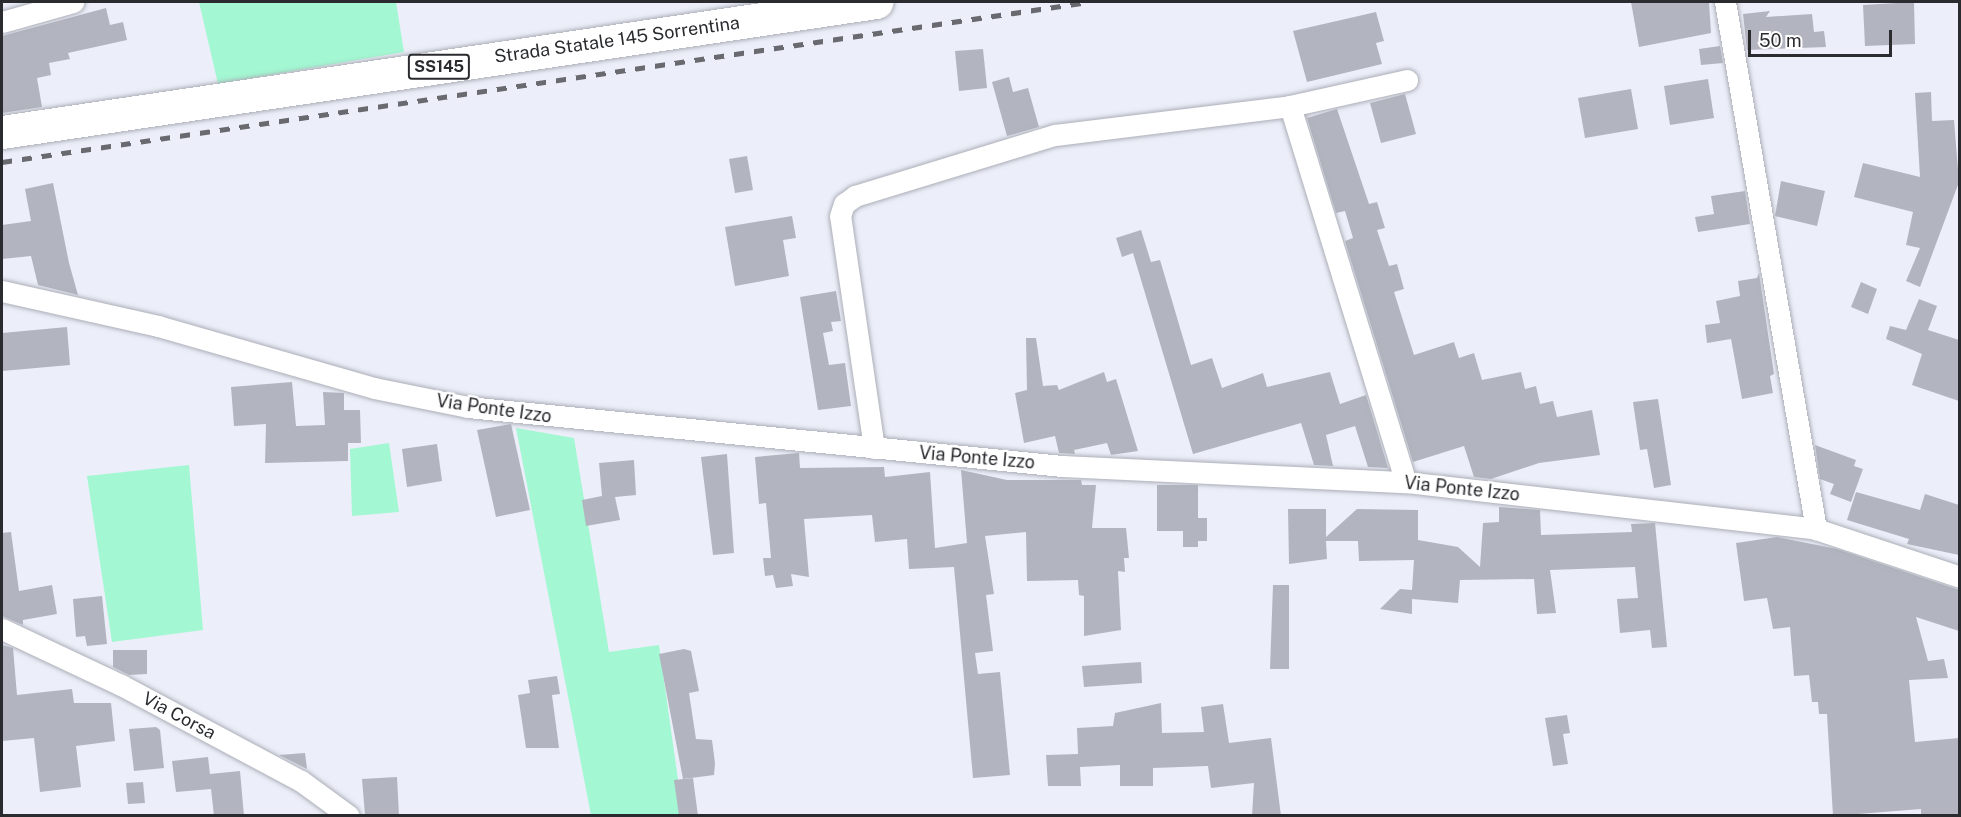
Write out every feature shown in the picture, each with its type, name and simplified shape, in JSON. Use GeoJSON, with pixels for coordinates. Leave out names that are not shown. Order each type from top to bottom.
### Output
{"type":"FeatureCollection","features":[{"type":"Feature","properties":{"kind":"highway","name":"Strada Statale 145 Sorrentina"},"geometry":{"type":"LineString","coordinates":[[2,132],[876,2]]}},
{"type":"Feature","properties":{"kind":"street"},"geometry":{"type":"LineString","coordinates":[[2,22],[73,2]]}},
{"type":"Feature","properties":{"kind":"street"},"geometry":{"type":"LineString","coordinates":[[1725,2],[1816,529]]}},
{"type":"Feature","properties":{"kind":"street"},"geometry":{"type":"LineString","coordinates":[[874,448],[840,216],[844,204],[855,196],[1054,135],[1290,106],[1407,80]]}},
{"type":"Feature","properties":{"kind":"street"},"geometry":{"type":"LineString","coordinates":[[1290,106],[1406,482]]}},
{"type":"Feature","properties":{"kind":"street","name":"Via Ponte Izzo"},"geometry":{"type":"LineString","coordinates":[[2,291],[158,326],[374,388],[468,407],[1062,466],[1406,482],[1816,529],[1959,577]]}},
{"type":"Feature","properties":{"kind":"street","name":"Via Corsa"},"geometry":{"type":"LineString","coordinates":[[2,629],[121,685],[291,776],[350,816]]}},
{"type":"Feature","properties":{"kind":"green space"},"geometry":{"type":"Polygon","coordinates":[[[199,2],[396,2],[404,52],[218,84],[199,2]]]}},
{"type":"Feature","properties":{"kind":"green space"},"geometry":{"type":"Polygon","coordinates":[[[516,428],[574,438],[609,652],[659,645],[683,815],[591,815],[516,428]]]}},
{"type":"Feature","properties":{"kind":"green space"},"geometry":{"type":"Polygon","coordinates":[[[389,443],[399,512],[352,516],[350,449],[389,443]]]}},
{"type":"Feature","properties":{"kind":"green space"},"geometry":{"type":"Polygon","coordinates":[[[189,465],[203,630],[112,642],[87,476],[189,465]]]}},
{"type":"Feature","properties":{"kind":"building"},"geometry":{"type":"Polygon","coordinates":[[[1631,2],[1709,2],[1711,33],[1639,47],[1631,2]]]}},
{"type":"Feature","properties":{"kind":"building"},"geometry":{"type":"Polygon","coordinates":[[[1914,2],[1915,44],[1865,46],[1863,5],[1914,2]]]}},
{"type":"Feature","properties":{"kind":"building"},"geometry":{"type":"Polygon","coordinates":[[[106,8],[110,25],[123,22],[127,40],[68,53],[70,59],[49,63],[51,75],[37,78],[42,107],[2,113],[2,36],[106,8]]]}},
{"type":"Feature","properties":{"kind":"building"},"geometry":{"type":"Polygon","coordinates":[[[1770,11],[1766,17],[1812,14],[1814,32],[1824,31],[1826,47],[1747,50],[1743,14],[1770,11]]]}},
{"type":"Feature","properties":{"kind":"building"},"geometry":{"type":"Polygon","coordinates":[[[1376,12],[1384,41],[1376,43],[1382,64],[1307,82],[1293,31],[1376,12]]]}},
{"type":"Feature","properties":{"kind":"building"},"geometry":{"type":"Polygon","coordinates":[[[1720,46],[1723,63],[1701,65],[1699,49],[1720,46]]]}},
{"type":"Feature","properties":{"kind":"building"},"geometry":{"type":"Polygon","coordinates":[[[983,49],[987,88],[959,91],[955,51],[983,49]]]}},
{"type":"Feature","properties":{"kind":"building"},"geometry":{"type":"Polygon","coordinates":[[[1009,77],[1013,92],[1028,88],[1039,127],[1007,136],[992,82],[1009,77]]]}},
{"type":"Feature","properties":{"kind":"building"},"geometry":{"type":"Polygon","coordinates":[[[1708,79],[1714,118],[1670,125],[1664,86],[1708,79]]]}},
{"type":"Feature","properties":{"kind":"building"},"geometry":{"type":"Polygon","coordinates":[[[1631,89],[1638,129],[1585,138],[1578,98],[1631,89]]]}},
{"type":"Feature","properties":{"kind":"building"},"geometry":{"type":"Polygon","coordinates":[[[1931,92],[1932,121],[1954,120],[1959,182],[1920,287],[1906,281],[1920,248],[1906,245],[1913,212],[1854,197],[1863,163],[1920,177],[1915,93],[1931,92]]]}},
{"type":"Feature","properties":{"kind":"building"},"geometry":{"type":"Polygon","coordinates":[[[1405,94],[1416,134],[1381,143],[1370,103],[1405,94]]]}},
{"type":"Feature","properties":{"kind":"building"},"geometry":{"type":"Polygon","coordinates":[[[1337,109],[1369,204],[1377,202],[1385,228],[1377,230],[1389,266],[1397,264],[1404,289],[1394,292],[1414,355],[1454,342],[1459,358],[1474,353],[1482,380],[1521,372],[1525,389],[1536,386],[1540,404],[1553,401],[1557,417],[1592,410],[1600,455],[1539,463],[1491,479],[1474,477],[1464,446],[1413,462],[1345,241],[1353,238],[1345,211],[1336,213],[1307,118],[1337,109]]]}},
{"type":"Feature","properties":{"kind":"building"},"geometry":{"type":"Polygon","coordinates":[[[747,156],[753,190],[735,193],[729,159],[747,156]]]}},
{"type":"Feature","properties":{"kind":"building"},"geometry":{"type":"Polygon","coordinates":[[[1781,181],[1825,191],[1817,226],[1775,216],[1781,181]]]}},
{"type":"Feature","properties":{"kind":"building"},"geometry":{"type":"Polygon","coordinates":[[[53,183],[69,263],[78,295],[38,285],[31,256],[2,259],[2,225],[31,221],[25,189],[53,183]]]}},
{"type":"Feature","properties":{"kind":"building"},"geometry":{"type":"Polygon","coordinates":[[[1745,191],[1750,224],[1698,232],[1695,217],[1714,214],[1711,196],[1745,191]]]}},
{"type":"Feature","properties":{"kind":"building"},"geometry":{"type":"Polygon","coordinates":[[[792,216],[796,238],[783,240],[789,276],[735,286],[725,227],[792,216]]]}},
{"type":"Feature","properties":{"kind":"building"},"geometry":{"type":"Polygon","coordinates":[[[1141,230],[1151,262],[1160,260],[1191,365],[1212,358],[1222,388],[1263,373],[1267,387],[1330,372],[1340,404],[1366,395],[1388,468],[1368,467],[1355,426],[1326,435],[1333,466],[1314,465],[1301,423],[1193,454],[1133,253],[1122,257],[1116,238],[1141,230]]]}},
{"type":"Feature","properties":{"kind":"building"},"geometry":{"type":"Polygon","coordinates":[[[1759,273],[1774,374],[1770,376],[1773,393],[1742,399],[1731,339],[1707,343],[1705,325],[1720,323],[1716,301],[1740,296],[1738,281],[1757,278],[1759,273]]]}},
{"type":"Feature","properties":{"kind":"building"},"geometry":{"type":"Polygon","coordinates":[[[1861,282],[1877,289],[1868,314],[1851,307],[1861,282]]]}},
{"type":"Feature","properties":{"kind":"building"},"geometry":{"type":"Polygon","coordinates":[[[836,291],[841,321],[831,322],[833,331],[823,333],[829,365],[845,363],[851,406],[818,410],[800,297],[836,291]]]}},
{"type":"Feature","properties":{"kind":"building"},"geometry":{"type":"Polygon","coordinates":[[[1919,299],[1937,306],[1928,330],[1959,340],[1959,401],[1912,385],[1922,354],[1886,339],[1890,326],[1906,330],[1919,299]]]}},
{"type":"Feature","properties":{"kind":"building"},"geometry":{"type":"Polygon","coordinates":[[[67,327],[70,365],[2,371],[2,333],[67,327]]]}},
{"type":"Feature","properties":{"kind":"building"},"geometry":{"type":"Polygon","coordinates":[[[1026,338],[1036,338],[1043,386],[1057,385],[1059,390],[1104,372],[1107,382],[1116,379],[1138,451],[1111,455],[1107,443],[1074,450],[1075,454],[1059,453],[1055,436],[1024,443],[1015,393],[1027,390],[1026,338]]]}},
{"type":"Feature","properties":{"kind":"building"},"geometry":{"type":"Polygon","coordinates":[[[292,382],[296,426],[325,425],[323,392],[344,393],[344,410],[360,410],[361,443],[348,443],[348,461],[265,463],[266,424],[234,426],[231,387],[292,382]]]}},
{"type":"Feature","properties":{"kind":"building"},"geometry":{"type":"Polygon","coordinates":[[[1658,399],[1671,485],[1654,488],[1647,449],[1640,450],[1633,402],[1658,399]]]}},
{"type":"Feature","properties":{"kind":"building"},"geometry":{"type":"Polygon","coordinates":[[[511,424],[530,510],[496,517],[477,430],[511,424]]]}},
{"type":"Feature","properties":{"kind":"building"},"geometry":{"type":"Polygon","coordinates":[[[437,444],[442,481],[407,487],[402,449],[437,444]]]}},
{"type":"Feature","properties":{"kind":"building"},"geometry":{"type":"Polygon","coordinates":[[[1815,445],[1856,460],[1854,466],[1863,469],[1851,502],[1830,494],[1834,484],[1820,479],[1815,445]]]}},
{"type":"Feature","properties":{"kind":"building"},"geometry":{"type":"Polygon","coordinates":[[[799,453],[800,468],[884,467],[885,477],[930,472],[935,548],[967,543],[961,470],[1007,480],[1081,480],[1082,485],[1096,485],[1092,528],[1126,528],[1129,558],[1124,558],[1125,572],[1118,571],[1121,630],[1084,636],[1084,596],[1079,595],[1078,580],[1027,581],[1026,532],[985,536],[994,594],[986,595],[993,651],[975,653],[978,674],[1000,672],[1010,775],[973,778],[954,567],[909,569],[907,539],[875,542],[872,515],[804,519],[809,577],[791,574],[793,586],[776,588],[773,575],[765,576],[763,558],[771,558],[766,503],[759,504],[755,457],[799,453]]]}},
{"type":"Feature","properties":{"kind":"building"},"geometry":{"type":"Polygon","coordinates":[[[727,454],[734,553],[713,555],[701,457],[727,454]]]}},
{"type":"Feature","properties":{"kind":"building"},"geometry":{"type":"Polygon","coordinates":[[[634,460],[636,495],[615,497],[620,520],[586,526],[582,500],[602,496],[599,463],[634,460]]]}},
{"type":"Feature","properties":{"kind":"building"},"geometry":{"type":"Polygon","coordinates":[[[1157,485],[1198,485],[1198,518],[1207,518],[1207,541],[1198,541],[1198,547],[1183,547],[1183,531],[1157,531],[1157,485]]]}},
{"type":"Feature","properties":{"kind":"building"},"geometry":{"type":"Polygon","coordinates":[[[1856,492],[1920,510],[1925,494],[1959,505],[1959,555],[1907,544],[1909,539],[1847,520],[1856,492]]]}},
{"type":"Feature","properties":{"kind":"building"},"geometry":{"type":"Polygon","coordinates":[[[1499,507],[1540,510],[1541,535],[1632,532],[1631,524],[1655,523],[1667,647],[1652,648],[1650,630],[1620,633],[1617,599],[1638,598],[1635,567],[1550,570],[1556,613],[1537,614],[1534,579],[1460,580],[1458,603],[1412,599],[1412,614],[1380,609],[1400,589],[1412,590],[1414,560],[1359,561],[1358,541],[1326,541],[1327,559],[1289,564],[1288,509],[1326,509],[1326,537],[1357,509],[1418,510],[1418,540],[1458,547],[1480,567],[1483,523],[1499,522],[1499,507]]]}},
{"type":"Feature","properties":{"kind":"building"},"geometry":{"type":"Polygon","coordinates":[[[11,532],[19,591],[52,585],[57,614],[23,620],[23,625],[2,616],[2,533],[11,532]]]}},
{"type":"Feature","properties":{"kind":"building"},"geometry":{"type":"Polygon","coordinates":[[[1777,537],[1837,549],[1959,590],[1959,631],[1916,617],[1928,661],[1944,659],[1948,678],[1909,680],[1915,742],[1959,738],[1959,816],[1921,816],[1921,809],[1833,816],[1827,714],[1819,714],[1818,702],[1812,702],[1809,675],[1794,676],[1790,627],[1773,629],[1767,598],[1744,601],[1736,543],[1777,537]]]}},
{"type":"Feature","properties":{"kind":"building"},"geometry":{"type":"Polygon","coordinates":[[[1273,585],[1289,585],[1289,669],[1270,669],[1273,585]]]}},
{"type":"Feature","properties":{"kind":"building"},"geometry":{"type":"Polygon","coordinates":[[[102,596],[107,644],[87,646],[85,636],[76,637],[73,599],[102,596]]]}},
{"type":"Feature","properties":{"kind":"building"},"geometry":{"type":"Polygon","coordinates":[[[2,645],[13,648],[17,695],[72,689],[74,703],[111,703],[115,741],[76,746],[81,787],[40,792],[34,738],[2,741],[2,645]]]}},
{"type":"Feature","properties":{"kind":"building"},"geometry":{"type":"Polygon","coordinates":[[[684,649],[691,651],[699,691],[689,693],[696,739],[712,740],[715,763],[714,775],[683,779],[659,654],[684,649]]]}},
{"type":"Feature","properties":{"kind":"building"},"geometry":{"type":"Polygon","coordinates":[[[113,650],[147,650],[147,674],[129,675],[113,667],[113,650]]]}},
{"type":"Feature","properties":{"kind":"building"},"geometry":{"type":"Polygon","coordinates":[[[1141,662],[1142,683],[1084,687],[1082,666],[1141,662]]]}},
{"type":"Feature","properties":{"kind":"building"},"geometry":{"type":"Polygon","coordinates":[[[557,676],[560,694],[552,695],[559,748],[526,748],[518,695],[530,693],[528,680],[557,676]]]}},
{"type":"Feature","properties":{"kind":"building"},"geometry":{"type":"Polygon","coordinates":[[[1161,703],[1162,733],[1204,732],[1201,707],[1223,704],[1229,743],[1271,738],[1281,816],[1252,816],[1254,783],[1211,788],[1208,766],[1153,768],[1153,786],[1120,786],[1120,765],[1080,767],[1081,786],[1048,786],[1046,755],[1078,754],[1077,728],[1113,726],[1115,713],[1161,703]]]}},
{"type":"Feature","properties":{"kind":"building"},"geometry":{"type":"Polygon","coordinates":[[[1567,715],[1570,733],[1563,734],[1568,764],[1553,766],[1545,718],[1567,715]]]}},
{"type":"Feature","properties":{"kind":"building"},"geometry":{"type":"Polygon","coordinates":[[[156,727],[160,730],[164,768],[134,771],[129,729],[156,727]]]}},
{"type":"Feature","properties":{"kind":"building"},"geometry":{"type":"Polygon","coordinates":[[[305,753],[307,769],[279,755],[305,753]]]}},
{"type":"Feature","properties":{"kind":"building"},"geometry":{"type":"Polygon","coordinates":[[[208,757],[210,774],[240,771],[244,816],[214,816],[211,789],[176,792],[172,761],[208,757]]]}},
{"type":"Feature","properties":{"kind":"building"},"geometry":{"type":"Polygon","coordinates":[[[397,777],[399,816],[365,815],[362,779],[397,777]]]}},
{"type":"Feature","properties":{"kind":"building"},"geometry":{"type":"Polygon","coordinates":[[[693,778],[698,816],[679,816],[674,780],[693,778]]]}},
{"type":"Feature","properties":{"kind":"building"},"geometry":{"type":"Polygon","coordinates":[[[143,782],[145,803],[128,804],[126,783],[143,782]]]}},
{"type":"Feature","properties":{"kind":"railway"},"geometry":{"type":"LineString","coordinates":[[2,162],[1088,2]]}}]}
